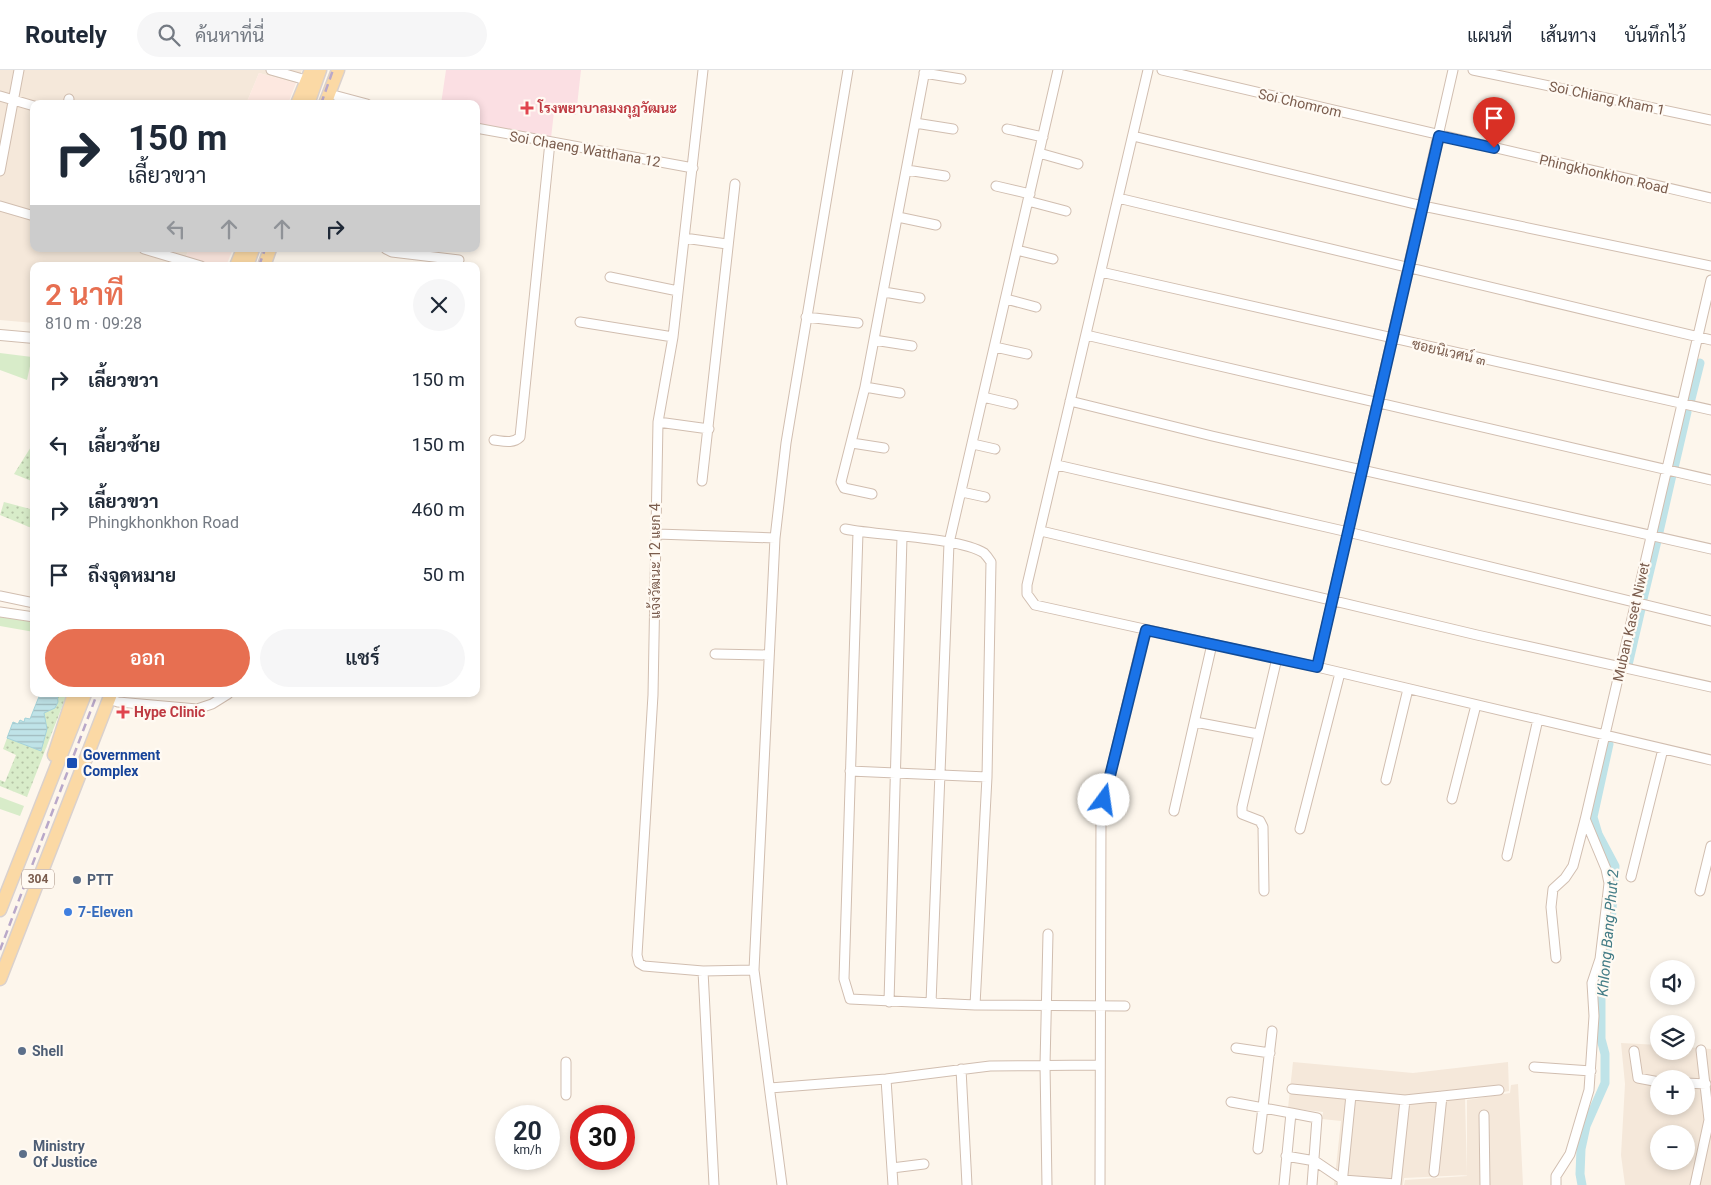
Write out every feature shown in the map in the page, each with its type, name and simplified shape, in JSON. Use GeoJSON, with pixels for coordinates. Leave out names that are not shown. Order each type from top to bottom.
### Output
{"type":"FeatureCollection","features":[{"type":"Feature","properties":{"kind":"main road"},"geometry":{"type":"LineString","coordinates":[[309,100],[320,70]]}},
{"type":"Feature","properties":{"kind":"main road"},"geometry":{"type":"LineString","coordinates":[[327,100],[338,70]]}},
{"type":"Feature","properties":{"kind":"main road"},"geometry":{"type":"LineString","coordinates":[[336,100],[347,70]]}},
{"type":"Feature","properties":{"kind":"main road"},"geometry":{"type":"LineString","coordinates":[[299,100],[308,75]]}},
{"type":"Feature","properties":{"kind":"main road","name":"304"},"geometry":{"type":"LineString","coordinates":[[52,775],[58,742],[73,697]]}},
{"type":"Feature","properties":{"kind":"main road","name":"304"},"geometry":{"type":"LineString","coordinates":[[0,910],[84,697]]}},
{"type":"Feature","properties":{"kind":"main road","name":"304"},"geometry":{"type":"LineString","coordinates":[[0,979],[76,780],[77,764],[107,697]]}},
{"type":"Feature","properties":{"kind":"street"},"geometry":{"type":"LineString","coordinates":[[0,171],[19,70]]}},
{"type":"Feature","properties":{"kind":"street"},"geometry":{"type":"LineString","coordinates":[[271,70],[308,75]]}},
{"type":"Feature","properties":{"kind":"street","name":"แจ้งวัฒนะ 12 แยก 4"},"geometry":{"type":"LineString","coordinates":[[703,70],[673,337],[658,422],[656,497],[658,534],[653,695],[637,955],[638,963],[644,966],[703,971]]}},
{"type":"Feature","properties":{"kind":"street"},"geometry":{"type":"LineString","coordinates":[[782,1185],[754,970],[775,538],[786,443],[848,70]]}},
{"type":"Feature","properties":{"kind":"street"},"geometry":{"type":"LineString","coordinates":[[932,1003],[949,543],[1058,70]]}},
{"type":"Feature","properties":{"kind":"street"},"geometry":{"type":"LineString","coordinates":[[1148,70],[1070,401],[1057,465],[1027,585],[1027,594],[1035,605],[1317,667],[1711,760]]}},
{"type":"Feature","properties":{"kind":"street","name":"Soi Chomrom"},"geometry":{"type":"LineString","coordinates":[[1162,70],[1439,136]]}},
{"type":"Feature","properties":{"kind":"street"},"geometry":{"type":"LineString","coordinates":[[1317,667],[1453,70]]}},
{"type":"Feature","properties":{"kind":"street","name":"Soi Chiang Kham 1"},"geometry":{"type":"LineString","coordinates":[[1473,70],[1711,120]]}},
{"type":"Feature","properties":{"kind":"street"},"geometry":{"type":"LineString","coordinates":[[872,494],[842,486],[865,387],[925,72],[961,79]]}},
{"type":"Feature","properties":{"kind":"street"},"geometry":{"type":"LineString","coordinates":[[0,96],[30,105]]}},
{"type":"Feature","properties":{"kind":"street"},"geometry":{"type":"LineString","coordinates":[[916,123],[953,129]]}},
{"type":"Feature","properties":{"kind":"street","name":"Soi Chaeng Watthana 12"},"geometry":{"type":"LineString","coordinates":[[480,129],[693,168]]}},
{"type":"Feature","properties":{"kind":"street"},"geometry":{"type":"LineString","coordinates":[[1007,129],[1042,137]]}},
{"type":"Feature","properties":{"kind":"street"},"geometry":{"type":"LineString","coordinates":[[1133,136],[1423,206],[1711,266]]}},
{"type":"Feature","properties":{"kind":"street","name":"Phingkhonkhon Road"},"geometry":{"type":"LineString","coordinates":[[1439,136],[1711,198]]}},
{"type":"Feature","properties":{"kind":"street"},"geometry":{"type":"LineString","coordinates":[[494,440],[510,442],[520,437],[550,142]]}},
{"type":"Feature","properties":{"kind":"street"},"geometry":{"type":"LineString","coordinates":[[1039,153],[1078,164]]}},
{"type":"Feature","properties":{"kind":"street"},"geometry":{"type":"LineString","coordinates":[[907,170],[945,176]]}},
{"type":"Feature","properties":{"kind":"street"},"geometry":{"type":"LineString","coordinates":[[702,481],[709,429],[726,244],[735,184]]}},
{"type":"Feature","properties":{"kind":"street"},"geometry":{"type":"LineString","coordinates":[[996,186],[1066,211]]}},
{"type":"Feature","properties":{"kind":"street"},"geometry":{"type":"LineString","coordinates":[[1118,198],[1408,269],[1711,340]]}},
{"type":"Feature","properties":{"kind":"street"},"geometry":{"type":"LineString","coordinates":[[0,206],[30,215]]}},
{"type":"Feature","properties":{"kind":"street"},"geometry":{"type":"LineString","coordinates":[[898,217],[936,225]]}},
{"type":"Feature","properties":{"kind":"street"},"geometry":{"type":"LineString","coordinates":[[684,238],[726,244]]}},
{"type":"Feature","properties":{"kind":"street"},"geometry":{"type":"LineString","coordinates":[[1017,250],[1053,259]]}},
{"type":"Feature","properties":{"kind":"street"},"geometry":{"type":"LineString","coordinates":[[154,252],[188,262]]}},
{"type":"Feature","properties":{"kind":"street"},"geometry":{"type":"LineString","coordinates":[[392,252],[459,260]]}},
{"type":"Feature","properties":{"kind":"street","name":"ซอยนิเวศน์ ๓"},"geometry":{"type":"LineString","coordinates":[[1100,272],[1711,410]]}},
{"type":"Feature","properties":{"kind":"street"},"geometry":{"type":"LineString","coordinates":[[610,277],[678,291]]}},
{"type":"Feature","properties":{"kind":"street","name":"Muban Kaset Niwet"},"geometry":{"type":"LineString","coordinates":[[1556,958],[1553,889],[1565,878],[1573,866],[1586,820],[1634,603],[1711,280]]}},
{"type":"Feature","properties":{"kind":"street"},"geometry":{"type":"LineString","coordinates":[[884,292],[920,298]]}},
{"type":"Feature","properties":{"kind":"street"},"geometry":{"type":"LineString","coordinates":[[1006,299],[1036,307]]}},
{"type":"Feature","properties":{"kind":"street"},"geometry":{"type":"LineString","coordinates":[[806,316],[858,323]]}},
{"type":"Feature","properties":{"kind":"street"},"geometry":{"type":"LineString","coordinates":[[580,322],[673,337]]}},
{"type":"Feature","properties":{"kind":"street"},"geometry":{"type":"LineString","coordinates":[[0,335],[30,338]]}},
{"type":"Feature","properties":{"kind":"street"},"geometry":{"type":"LineString","coordinates":[[1086,335],[1711,480]]}},
{"type":"Feature","properties":{"kind":"street"},"geometry":{"type":"LineString","coordinates":[[874,340],[912,346]]}},
{"type":"Feature","properties":{"kind":"street"},"geometry":{"type":"LineString","coordinates":[[995,347],[1027,354]]}},
{"type":"Feature","properties":{"kind":"street"},"geometry":{"type":"LineString","coordinates":[[865,387],[900,393]]}},
{"type":"Feature","properties":{"kind":"street"},"geometry":{"type":"LineString","coordinates":[[983,397],[1014,404]]}},
{"type":"Feature","properties":{"kind":"street"},"geometry":{"type":"LineString","coordinates":[[1070,401],[1711,549]]}},
{"type":"Feature","properties":{"kind":"street"},"geometry":{"type":"LineString","coordinates":[[658,422],[709,429]]}},
{"type":"Feature","properties":{"kind":"street"},"geometry":{"type":"LineString","coordinates":[[852,443],[884,448]]}},
{"type":"Feature","properties":{"kind":"street"},"geometry":{"type":"LineString","coordinates":[[973,444],[995,449]]}},
{"type":"Feature","properties":{"kind":"street"},"geometry":{"type":"LineString","coordinates":[[1057,465],[1348,532],[1711,621]]}},
{"type":"Feature","properties":{"kind":"street"},"geometry":{"type":"LineString","coordinates":[[962,492],[985,497]]}},
{"type":"Feature","properties":{"kind":"street"},"geometry":{"type":"LineString","coordinates":[[845,529],[949,543],[978,550],[986,555],[991,562],[987,777],[975,1005]]}},
{"type":"Feature","properties":{"kind":"street"},"geometry":{"type":"LineString","coordinates":[[1041,531],[1477,635],[1711,688]]}},
{"type":"Feature","properties":{"kind":"street"},"geometry":{"type":"LineString","coordinates":[[858,532],[845,990],[850,999],[856,1001],[975,1005],[1125,1006]]}},
{"type":"Feature","properties":{"kind":"street"},"geometry":{"type":"LineString","coordinates":[[658,534],[775,538]]}},
{"type":"Feature","properties":{"kind":"street"},"geometry":{"type":"LineString","coordinates":[[889,1002],[902,537]]}},
{"type":"Feature","properties":{"kind":"street"},"geometry":{"type":"LineString","coordinates":[[0,596],[30,602]]}},
{"type":"Feature","properties":{"kind":"street"},"geometry":{"type":"LineString","coordinates":[[0,612],[30,616]]}},
{"type":"Feature","properties":{"kind":"street"},"geometry":{"type":"LineString","coordinates":[[1104,800],[1146,630]]}},
{"type":"Feature","properties":{"kind":"street"},"geometry":{"type":"LineString","coordinates":[[1174,811],[1212,644]]}},
{"type":"Feature","properties":{"kind":"street"},"geometry":{"type":"LineString","coordinates":[[715,654],[770,655]]}},
{"type":"Feature","properties":{"kind":"street"},"geometry":{"type":"LineString","coordinates":[[1264,891],[1263,827],[1260,821],[1242,814],[1276,658]]}},
{"type":"Feature","properties":{"kind":"street"},"geometry":{"type":"LineString","coordinates":[[1300,829],[1340,673]]}},
{"type":"Feature","properties":{"kind":"street"},"geometry":{"type":"LineString","coordinates":[[1386,780],[1408,689]]}},
{"type":"Feature","properties":{"kind":"street"},"geometry":{"type":"LineString","coordinates":[[109,697],[118,702],[197,709],[212,704],[223,697]]}},
{"type":"Feature","properties":{"kind":"street"},"geometry":{"type":"LineString","coordinates":[[1452,799],[1476,705]]}},
{"type":"Feature","properties":{"kind":"street"},"geometry":{"type":"LineString","coordinates":[[1507,856],[1538,719]]}},
{"type":"Feature","properties":{"kind":"street"},"geometry":{"type":"LineString","coordinates":[[1195,722],[1258,734]]}},
{"type":"Feature","properties":{"kind":"street"},"geometry":{"type":"LineString","coordinates":[[1631,877],[1664,749]]}},
{"type":"Feature","properties":{"kind":"street"},"geometry":{"type":"LineString","coordinates":[[850,771],[987,777]]}},
{"type":"Feature","properties":{"kind":"street"},"geometry":{"type":"LineString","coordinates":[[1100,1185],[1101,811]]}},
{"type":"Feature","properties":{"kind":"street"},"geometry":{"type":"LineString","coordinates":[[1556,1185],[1556,1176],[1570,1154],[1584,1108],[1591,1071],[1594,1001],[1592,982],[1600,959],[1609,883],[1606,869],[1586,820]]}},
{"type":"Feature","properties":{"kind":"street"},"geometry":{"type":"LineString","coordinates":[[1700,891],[1711,846]]}},
{"type":"Feature","properties":{"kind":"street"},"geometry":{"type":"LineString","coordinates":[[1047,1185],[1045,1065],[1048,934]]}},
{"type":"Feature","properties":{"kind":"street"},"geometry":{"type":"LineString","coordinates":[[714,1185],[703,971],[754,970]]}},
{"type":"Feature","properties":{"kind":"street"},"geometry":{"type":"LineString","coordinates":[[1258,1149],[1265,1108],[1272,1031]]}},
{"type":"Feature","properties":{"kind":"street"},"geometry":{"type":"LineString","coordinates":[[1236,1048],[1270,1053]]}},
{"type":"Feature","properties":{"kind":"street"},"geometry":{"type":"LineString","coordinates":[[1695,1185],[1709,1129],[1706,1084],[1701,1050]]}},
{"type":"Feature","properties":{"kind":"street"},"geometry":{"type":"LineString","coordinates":[[1634,1051],[1638,1078],[1650,1080]]}},
{"type":"Feature","properties":{"kind":"street"},"geometry":{"type":"LineString","coordinates":[[566,1062],[566,1095]]}},
{"type":"Feature","properties":{"kind":"street"},"geometry":{"type":"LineString","coordinates":[[770,1088],[886,1079],[961,1069],[1045,1065],[1100,1066]]}},
{"type":"Feature","properties":{"kind":"street"},"geometry":{"type":"LineString","coordinates":[[1534,1067],[1591,1071]]}},
{"type":"Feature","properties":{"kind":"street"},"geometry":{"type":"LineString","coordinates":[[961,1069],[967,1185]]}},
{"type":"Feature","properties":{"kind":"street"},"geometry":{"type":"LineString","coordinates":[[886,1079],[893,1185]]}},
{"type":"Feature","properties":{"kind":"street"},"geometry":{"type":"LineString","coordinates":[[1695,1083],[1706,1084]]}},
{"type":"Feature","properties":{"kind":"street"},"geometry":{"type":"LineString","coordinates":[[1292,1089],[1405,1100],[1499,1090]]}},
{"type":"Feature","properties":{"kind":"street"},"geometry":{"type":"LineString","coordinates":[[1342,1182],[1351,1095]]}},
{"type":"Feature","properties":{"kind":"street"},"geometry":{"type":"LineString","coordinates":[[1434,1172],[1442,1096]]}},
{"type":"Feature","properties":{"kind":"street"},"geometry":{"type":"LineString","coordinates":[[1286,1156],[1315,1161],[1342,1182],[1399,1184],[1405,1100]]}},
{"type":"Feature","properties":{"kind":"street"},"geometry":{"type":"LineString","coordinates":[[1231,1102],[1317,1118],[1312,1185]]}},
{"type":"Feature","properties":{"kind":"street"},"geometry":{"type":"LineString","coordinates":[[1284,1185],[1291,1113]]}},
{"type":"Feature","properties":{"kind":"street"},"geometry":{"type":"LineString","coordinates":[[1484,1115],[1486,1185]]}},
{"type":"Feature","properties":{"kind":"street"},"geometry":{"type":"LineString","coordinates":[[892,1168],[924,1164]]}},
{"type":"Feature","properties":{"kind":"shaded area"},"geometry":{"type":"Polygon","coordinates":[[[0,70],[302,70],[296,83],[259,73],[248,100],[30,100],[30,252],[188,252],[184,262],[30,262],[30,323],[0,320],[0,70]]]}},
{"type":"Feature","properties":{"kind":"shaded area","name":"โรงพยาบาลมงกุฎวัฒนะ"},"geometry":{"type":"Polygon","coordinates":[[[446,70],[581,70],[576,115],[554,112],[551,138],[480,125],[480,100],[442,100],[446,70]]]}},
{"type":"Feature","properties":{"kind":"shaded area"},"geometry":{"type":"Polygon","coordinates":[[[259,73],[296,83],[290,100],[248,100],[259,73]]]}},
{"type":"Feature","properties":{"kind":"shaded area"},"geometry":{"type":"Polygon","coordinates":[[[188,252],[232,252],[228,262],[184,262],[188,252]]]}},
{"type":"Feature","properties":{"kind":"shaded area"},"geometry":{"type":"Polygon","coordinates":[[[1621,1043],[1650,1045],[1650,1060],[1695,1060],[1695,1048],[1711,1049],[1711,1185],[1625,1185],[1621,1155],[1625,1084],[1621,1043]]]}},
{"type":"Feature","properties":{"kind":"shaded area"},"geometry":{"type":"Polygon","coordinates":[[[1293,1062],[1413,1073],[1508,1062],[1509,1091],[1465,1099],[1467,1175],[1404,1178],[1403,1185],[1334,1185],[1341,1121],[1322,1119],[1323,1112],[1288,1108],[1293,1062]]]}},
{"type":"Feature","properties":{"kind":"shaded area"},"geometry":{"type":"Polygon","coordinates":[[[1518,1084],[1523,1185],[1404,1185],[1405,1180],[1467,1176],[1467,1100],[1510,1093],[1511,1085],[1518,1084]]]}},
{"type":"Feature","properties":{"kind":"green space"},"geometry":{"type":"Polygon","coordinates":[[[0,353],[30,357],[27,380],[0,370],[0,353]]]}},
{"type":"Feature","properties":{"kind":"green space"},"geometry":{"type":"Polygon","coordinates":[[[30,448],[30,480],[14,474],[30,448]]]}},
{"type":"Feature","properties":{"kind":"green space"},"geometry":{"type":"Polygon","coordinates":[[[4,502],[30,509],[30,527],[0,515],[4,502]]]}},
{"type":"Feature","properties":{"kind":"green space"},"geometry":{"type":"Polygon","coordinates":[[[0,615],[30,621],[30,631],[0,626],[0,615]]]}},
{"type":"Feature","properties":{"kind":"green space"},"geometry":{"type":"Polygon","coordinates":[[[39,697],[66,697],[27,797],[0,786],[0,780],[5,782],[16,755],[3,749],[13,722],[18,724],[20,720],[24,722],[25,718],[30,719],[39,697]]]}},
{"type":"Feature","properties":{"kind":"green space"},"geometry":{"type":"Polygon","coordinates":[[[0,797],[24,806],[20,816],[0,809],[0,797]]]}},
{"type":"Feature","properties":{"kind":"water"},"geometry":{"type":"Polygon","coordinates":[[[39,697],[57,697],[58,702],[55,708],[44,713],[47,729],[41,751],[7,738],[13,722],[18,724],[20,720],[24,722],[25,718],[30,719],[39,697]]]}},
{"type":"Feature","properties":{"kind":"waterway","name":"Khlong Bang Phut 2"},"geometry":{"type":"LineString","coordinates":[[1691,399],[1700,363]]}},
{"type":"Feature","properties":{"kind":"waterway","name":"Khlong Bang Phut 2"},"geometry":{"type":"LineString","coordinates":[[1674,468],[1687,412]]}},
{"type":"Feature","properties":{"kind":"waterway","name":"Khlong Bang Phut 2"},"geometry":{"type":"LineString","coordinates":[[1659,532],[1672,475]]}},
{"type":"Feature","properties":{"kind":"waterway","name":"Khlong Bang Phut 2"},"geometry":{"type":"LineString","coordinates":[[1643,599],[1657,541]]}},
{"type":"Feature","properties":{"kind":"waterway","name":"Khlong Bang Phut 2"},"geometry":{"type":"LineString","coordinates":[[1628,665],[1641,609]]}},
{"type":"Feature","properties":{"kind":"waterway","name":"Khlong Bang Phut 2"},"geometry":{"type":"LineString","coordinates":[[1582,1185],[1580,1174],[1581,1149],[1586,1126],[1605,1083],[1605,1054],[1601,1039],[1601,977],[1610,937],[1615,866],[1598,834],[1593,817],[1609,744]]}},
{"type":"Feature","properties":{"kind":"railway"},"geometry":{"type":"LineString","coordinates":[[322,100],[333,70]]}},
{"type":"Feature","properties":{"kind":"railway"},"geometry":{"type":"LineString","coordinates":[[260,262],[264,252]]}},
{"type":"Feature","properties":{"kind":"railway"},"geometry":{"type":"LineString","coordinates":[[0,950],[96,697]]}},
{"type":"Feature","properties":{"kind":"place","name":"โรงพยาบาลมงกุฎวัฒนะ"},"geometry":{"type":"Point","coordinates":[527,108]}},
{"type":"Feature","properties":{"kind":"place","name":"Hype Clinic"},"geometry":{"type":"Point","coordinates":[123,712]}},
{"type":"Feature","properties":{"kind":"place","name":"Government Complex"},"geometry":{"type":"Point","coordinates":[72,763]}},
{"type":"Feature","properties":{"kind":"place","name":"PTT"},"geometry":{"type":"Point","coordinates":[77,880]}},
{"type":"Feature","properties":{"kind":"place","name":"7-Eleven"},"geometry":{"type":"Point","coordinates":[68,912]}},
{"type":"Feature","properties":{"kind":"place","name":"Shell"},"geometry":{"type":"Point","coordinates":[22,1051]}},
{"type":"Feature","properties":{"kind":"place","name":"Ministry Of Justice"},"geometry":{"type":"Point","coordinates":[23,1154]}},
{"type":"Feature","properties":{"kind":"route"},"geometry":{"type":"LineString","coordinates":[[1104,800],[1146,630],[1317,667],[1331,599],[1439,136],[1494,148]]}}]}
